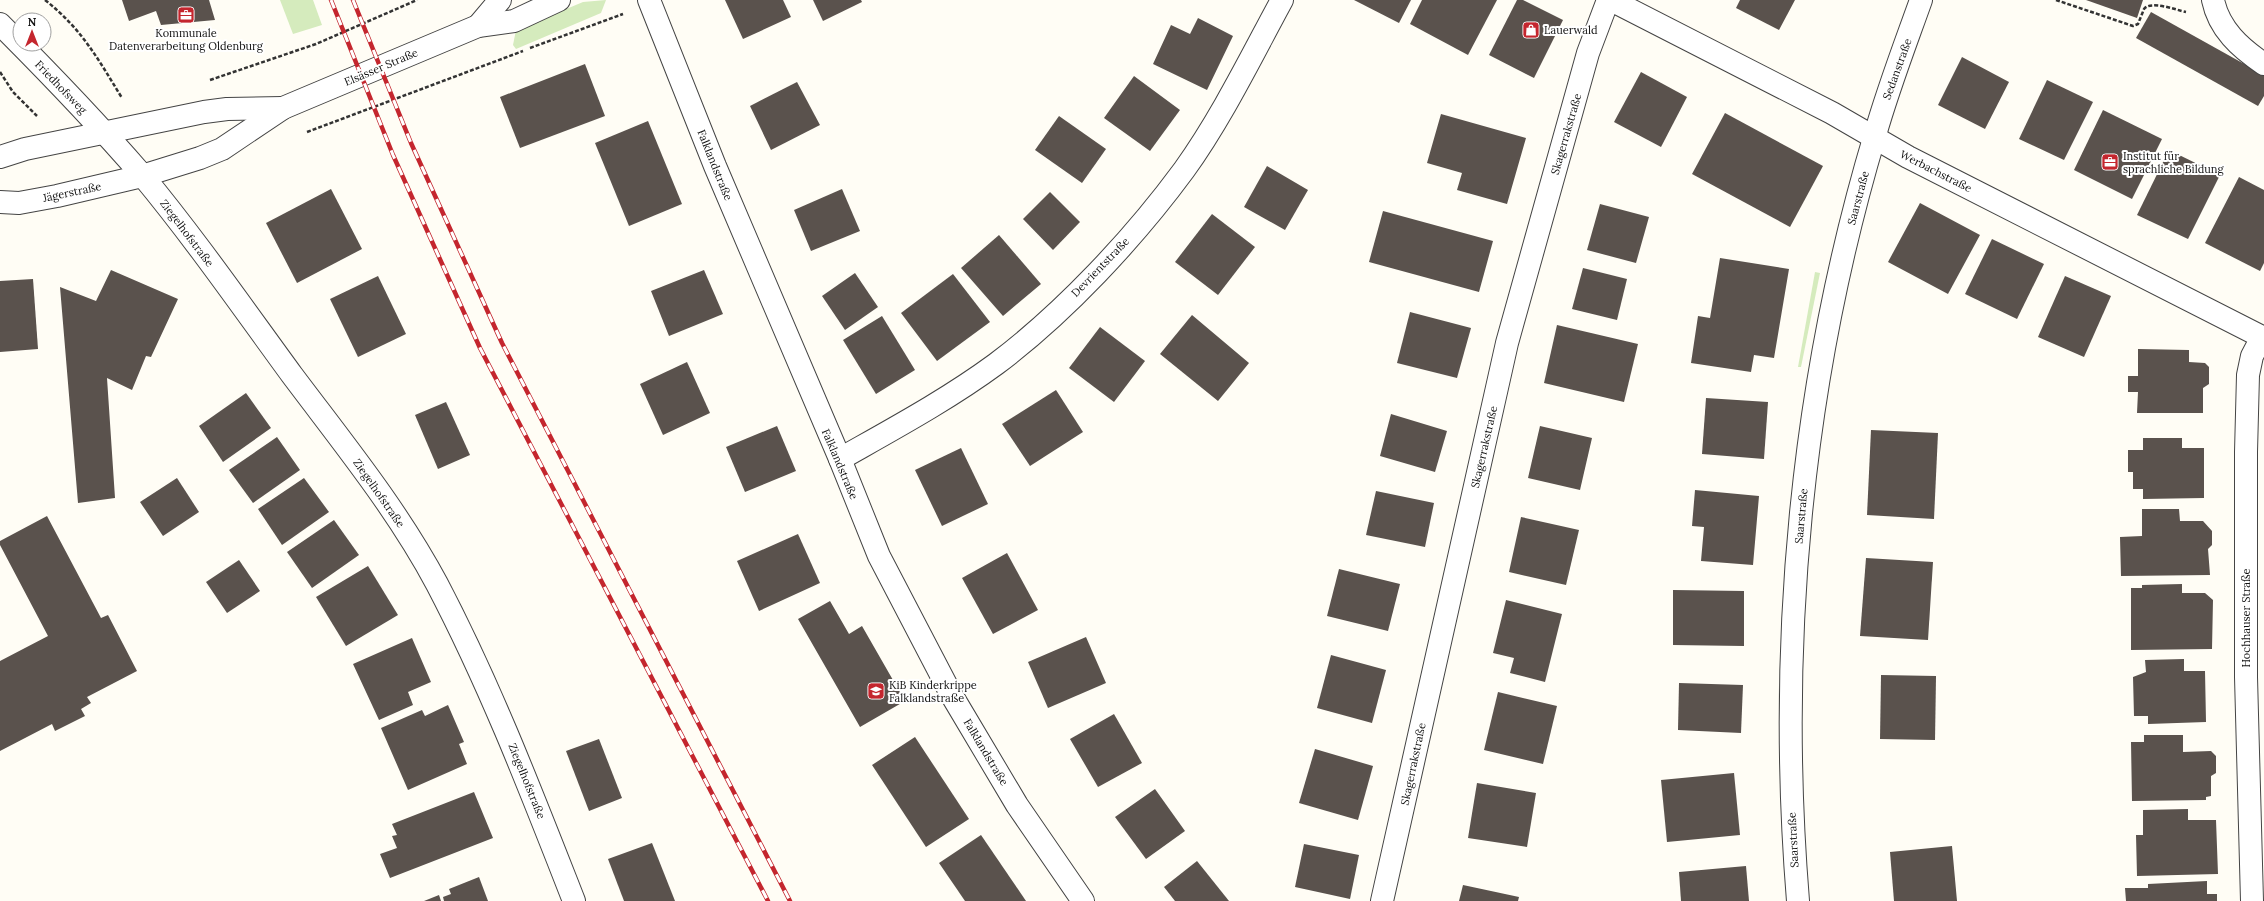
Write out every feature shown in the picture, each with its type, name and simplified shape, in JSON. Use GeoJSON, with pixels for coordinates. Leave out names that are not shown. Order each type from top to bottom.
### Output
{"type":"FeatureCollection","features":[{"type":"Feature","properties":{"kind":"street","name":"Elsässer Straße"},"geometry":{"type":"LineString","coordinates":[[478,26],[500,0]]}},
{"type":"Feature","properties":{"kind":"street","name":"Elsässer Straße"},"geometry":{"type":"LineString","coordinates":[[142,176],[200,158],[222,149],[283,108],[478,26],[514,21],[559,0]]}},
{"type":"Feature","properties":{"kind":"street","name":"Devrientstraße"},"geometry":{"type":"LineString","coordinates":[[840,459],[933,406],[997,363],[1030,336],[1115,254],[1180,175],[1207,135],[1282,0]]}},
{"type":"Feature","properties":{"kind":"street","name":"Skagerrakstraße"},"geometry":{"type":"LineString","coordinates":[[1382,901],[1507,343],[1588,53],[1608,0]]}},
{"type":"Feature","properties":{"kind":"street","name":"Werbachstraße"},"geometry":{"type":"LineString","coordinates":[[1611,0],[1832,113],[1874,138],[2263,338]]}},
{"type":"Feature","properties":{"kind":"street","name":"Sedanstraße"},"geometry":{"type":"LineString","coordinates":[[1874,138],[1921,0]]}},
{"type":"Feature","properties":{"kind":"street","name":"Falklandstraße"},"geometry":{"type":"LineString","coordinates":[[650,2],[721,181],[840,459],[879,556],[951,694],[1018,805],[1083,901]]}},
{"type":"Feature","properties":{"kind":"street"},"geometry":{"type":"LineString","coordinates":[[2214,3],[2219,18],[2231,37],[2248,54],[2264,64]]}},
{"type":"Feature","properties":{"kind":"street","name":"Friedhofsweg"},"geometry":{"type":"LineString","coordinates":[[0,24],[105,133]]}},
{"type":"Feature","properties":{"kind":"street","name":"Elsässer Straße"},"geometry":{"type":"LineString","coordinates":[[105,133],[204,112],[227,109],[283,108]]}},
{"type":"Feature","properties":{"kind":"street"},"geometry":{"type":"LineString","coordinates":[[0,157],[25,149],[105,133]]}},
{"type":"Feature","properties":{"kind":"street","name":"Ziegelhofstraße"},"geometry":{"type":"LineString","coordinates":[[105,133],[142,176],[195,243],[386,501],[418,552],[473,654],[502,718],[574,901]]}},
{"type":"Feature","properties":{"kind":"street","name":"Saarstraße"},"geometry":{"type":"LineString","coordinates":[[1798,901],[1791,806],[1790,712],[1794,613],[1804,484],[1818,379],[1836,289],[1874,138]]}},
{"type":"Feature","properties":{"kind":"street","name":"Jägerstraße"},"geometry":{"type":"LineString","coordinates":[[0,202],[19,202],[57,196],[142,176]]}},
{"type":"Feature","properties":{"kind":"street","name":"Hochhauser Straße"},"geometry":{"type":"LineString","coordinates":[[2252,901],[2246,677],[2246,452],[2248,375],[2252,356],[2263,338]]}},
{"type":"Feature","properties":{"kind":"path"},"geometry":{"type":"LineString","coordinates":[[45,0],[60,12],[93,49],[122,98],[129,98]]}},
{"type":"Feature","properties":{"kind":"path"},"geometry":{"type":"LineString","coordinates":[[206,81],[316,44],[417,0]]}},
{"type":"Feature","properties":{"kind":"path"},"geometry":{"type":"LineString","coordinates":[[2056,0],[2133,26],[2138,24],[2144,8],[2150,4],[2159,4],[2188,12],[2203,11],[2214,3]]}},
{"type":"Feature","properties":{"kind":"path"},"geometry":{"type":"LineString","coordinates":[[301,134],[650,2]]}},
{"type":"Feature","properties":{"kind":"green space"},"geometry":{"type":"Polygon","coordinates":[[[280,0],[313,0],[322,25],[293,34],[280,0]]]}},
{"type":"Feature","properties":{"kind":"green space"},"geometry":{"type":"Polygon","coordinates":[[[606,0],[601,13],[516,49],[513,45],[516,30],[583,2],[606,0]]]}},
{"type":"Feature","properties":{"kind":"green space"},"geometry":{"type":"Polygon","coordinates":[[[1815,272],[1820,273],[1801,367],[1798,367],[1815,272]]]}},
{"type":"Feature","properties":{"kind":"building","name":"Kommunale Datenverarbeitung Oldenburg"},"geometry":{"type":"Polygon","coordinates":[[[122,0],[209,0],[215,20],[161,25],[156,11],[129,21],[122,0]]]}},
{"type":"Feature","properties":{"kind":"building"},"geometry":{"type":"Polygon","coordinates":[[[725,0],[783,0],[791,17],[743,39],[725,0]]]}},
{"type":"Feature","properties":{"kind":"building"},"geometry":{"type":"Polygon","coordinates":[[[813,0],[861,0],[862,2],[823,21],[813,0]]]}},
{"type":"Feature","properties":{"kind":"building"},"geometry":{"type":"Polygon","coordinates":[[[1354,0],[1411,0],[1399,23],[1354,0]]]}},
{"type":"Feature","properties":{"kind":"building"},"geometry":{"type":"Polygon","coordinates":[[[1422,0],[1497,0],[1468,55],[1410,24],[1422,0]]]}},
{"type":"Feature","properties":{"kind":"building"},"geometry":{"type":"Polygon","coordinates":[[[1517,0],[1523,0],[1563,20],[1534,78],[1489,55],[1517,0]]]}},
{"type":"Feature","properties":{"kind":"building"},"geometry":{"type":"Polygon","coordinates":[[[1740,0],[1795,0],[1779,30],[1736,8],[1740,0]]]}},
{"type":"Feature","properties":{"kind":"building"},"geometry":{"type":"Polygon","coordinates":[[[2086,0],[2143,0],[2137,18],[2086,0]]]}},
{"type":"Feature","properties":{"kind":"building"},"geometry":{"type":"Polygon","coordinates":[[[2151,12],[2264,75],[2264,96],[2258,106],[2136,38],[2151,12]]]}},
{"type":"Feature","properties":{"kind":"building"},"geometry":{"type":"Polygon","coordinates":[[[1198,18],[1233,36],[1207,90],[1153,64],[1171,25],[1190,34],[1198,18]]]}},
{"type":"Feature","properties":{"kind":"building"},"geometry":{"type":"Polygon","coordinates":[[[1962,57],[2009,82],[1985,129],[1938,105],[1962,57]]]}},
{"type":"Feature","properties":{"kind":"building"},"geometry":{"type":"Polygon","coordinates":[[[585,64],[605,116],[520,148],[500,97],[585,64]]]}},
{"type":"Feature","properties":{"kind":"building"},"geometry":{"type":"Polygon","coordinates":[[[1641,72],[1687,97],[1661,147],[1614,122],[1641,72]]]}},
{"type":"Feature","properties":{"kind":"building"},"geometry":{"type":"Polygon","coordinates":[[[1134,76],[1180,110],[1150,151],[1104,118],[1134,76]]]}},
{"type":"Feature","properties":{"kind":"building"},"geometry":{"type":"Polygon","coordinates":[[[2047,80],[2093,102],[2064,160],[2019,139],[2047,80]]]}},
{"type":"Feature","properties":{"kind":"building"},"geometry":{"type":"Polygon","coordinates":[[[797,82],[820,125],[771,150],[750,106],[797,82]]]}},
{"type":"Feature","properties":{"kind":"building"},"geometry":{"type":"Polygon","coordinates":[[[2103,110],[2162,139],[2132,199],[2074,170],[2103,110]]]}},
{"type":"Feature","properties":{"kind":"building"},"geometry":{"type":"Polygon","coordinates":[[[1725,113],[1823,166],[1790,227],[1692,174],[1725,113]]]}},
{"type":"Feature","properties":{"kind":"building"},"geometry":{"type":"Polygon","coordinates":[[[1441,114],[1526,138],[1507,204],[1457,190],[1462,173],[1427,163],[1441,114]]]}},
{"type":"Feature","properties":{"kind":"building"},"geometry":{"type":"Polygon","coordinates":[[[1059,116],[1106,149],[1082,183],[1035,150],[1059,116]]]}},
{"type":"Feature","properties":{"kind":"building"},"geometry":{"type":"Polygon","coordinates":[[[648,121],[682,204],[629,226],[595,143],[648,121]]]}},
{"type":"Feature","properties":{"kind":"building"},"geometry":{"type":"Polygon","coordinates":[[[2169,150],[2220,175],[2188,239],[2137,215],[2169,150]]]}},
{"type":"Feature","properties":{"kind":"building"},"geometry":{"type":"Polygon","coordinates":[[[1267,166],[1308,190],[1285,230],[1244,207],[1267,166]]]}},
{"type":"Feature","properties":{"kind":"building"},"geometry":{"type":"Polygon","coordinates":[[[2239,177],[2264,190],[2264,263],[2260,271],[2205,243],[2239,177]]]}},
{"type":"Feature","properties":{"kind":"building"},"geometry":{"type":"Polygon","coordinates":[[[331,189],[362,249],[297,283],[266,223],[331,189]]]}},
{"type":"Feature","properties":{"kind":"building"},"geometry":{"type":"Polygon","coordinates":[[[842,189],[860,231],[811,251],[794,210],[842,189]]]}},
{"type":"Feature","properties":{"kind":"building"},"geometry":{"type":"Polygon","coordinates":[[[1050,192],[1080,222],[1053,250],[1023,219],[1050,192]]]}},
{"type":"Feature","properties":{"kind":"building"},"geometry":{"type":"Polygon","coordinates":[[[1920,203],[1980,235],[1948,294],[1888,262],[1920,203]]]}},
{"type":"Feature","properties":{"kind":"building"},"geometry":{"type":"Polygon","coordinates":[[[1600,204],[1649,217],[1636,263],[1587,250],[1600,204]]]}},
{"type":"Feature","properties":{"kind":"building"},"geometry":{"type":"Polygon","coordinates":[[[1383,211],[1493,241],[1479,292],[1369,262],[1383,211]]]}},
{"type":"Feature","properties":{"kind":"building"},"geometry":{"type":"Polygon","coordinates":[[[1212,214],[1255,247],[1218,295],[1175,262],[1212,214]]]}},
{"type":"Feature","properties":{"kind":"building"},"geometry":{"type":"Polygon","coordinates":[[[999,235],[1041,284],[1003,316],[961,268],[999,235]]]}},
{"type":"Feature","properties":{"kind":"building"},"geometry":{"type":"Polygon","coordinates":[[[1992,239],[2044,264],[2017,319],[1965,294],[1992,239]]]}},
{"type":"Feature","properties":{"kind":"building"},"geometry":{"type":"Polygon","coordinates":[[[1720,258],[1789,269],[1774,358],[1754,355],[1751,372],[1691,363],[1698,316],[1710,318],[1720,258]]]}},
{"type":"Feature","properties":{"kind":"building"},"geometry":{"type":"Polygon","coordinates":[[[1583,268],[1627,279],[1617,320],[1572,309],[1583,268]]]}},
{"type":"Feature","properties":{"kind":"building"},"geometry":{"type":"Polygon","coordinates":[[[111,270],[178,299],[151,357],[146,356],[132,390],[107,378],[115,498],[78,503],[60,287],[96,301],[111,270]]]}},
{"type":"Feature","properties":{"kind":"building"},"geometry":{"type":"Polygon","coordinates":[[[704,270],[723,314],[669,336],[651,291],[704,270]]]}},
{"type":"Feature","properties":{"kind":"building"},"geometry":{"type":"Polygon","coordinates":[[[855,273],[878,307],[845,330],[822,296],[855,273]]]}},
{"type":"Feature","properties":{"kind":"building"},"geometry":{"type":"Polygon","coordinates":[[[953,274],[990,322],[937,361],[901,313],[953,274]]]}},
{"type":"Feature","properties":{"kind":"building"},"geometry":{"type":"Polygon","coordinates":[[[378,276],[406,334],[358,357],[330,299],[378,276]]]}},
{"type":"Feature","properties":{"kind":"building"},"geometry":{"type":"Polygon","coordinates":[[[2065,276],[2111,296],[2084,357],[2038,337],[2065,276]]]}},
{"type":"Feature","properties":{"kind":"building"},"geometry":{"type":"Polygon","coordinates":[[[33,279],[38,349],[0,352],[0,281],[33,279]]]}},
{"type":"Feature","properties":{"kind":"building"},"geometry":{"type":"Polygon","coordinates":[[[1410,312],[1471,328],[1457,378],[1397,363],[1410,312]]]}},
{"type":"Feature","properties":{"kind":"building"},"geometry":{"type":"Polygon","coordinates":[[[1192,315],[1249,363],[1218,401],[1160,354],[1192,315]]]}},
{"type":"Feature","properties":{"kind":"building"},"geometry":{"type":"Polygon","coordinates":[[[882,316],[915,370],[876,394],[843,340],[882,316]]]}},
{"type":"Feature","properties":{"kind":"building"},"geometry":{"type":"Polygon","coordinates":[[[1557,325],[1638,344],[1624,402],[1544,383],[1557,325]]]}},
{"type":"Feature","properties":{"kind":"building"},"geometry":{"type":"Polygon","coordinates":[[[1100,327],[1145,361],[1114,402],[1069,368],[1100,327]]]}},
{"type":"Feature","properties":{"kind":"building"},"geometry":{"type":"Polygon","coordinates":[[[2138,349],[2189,350],[2189,362],[2205,363],[2209,367],[2209,384],[2203,388],[2203,413],[2137,413],[2138,392],[2128,392],[2128,376],[2138,376],[2138,349]]]}},
{"type":"Feature","properties":{"kind":"building"},"geometry":{"type":"Polygon","coordinates":[[[687,362],[710,413],[663,435],[640,384],[687,362]]]}},
{"type":"Feature","properties":{"kind":"building"},"geometry":{"type":"Polygon","coordinates":[[[1056,390],[1083,432],[1030,466],[1002,424],[1056,390]]]}},
{"type":"Feature","properties":{"kind":"building"},"geometry":{"type":"Polygon","coordinates":[[[246,393],[271,428],[223,462],[199,426],[246,393]]]}},
{"type":"Feature","properties":{"kind":"building"},"geometry":{"type":"Polygon","coordinates":[[[1706,398],[1768,402],[1764,459],[1702,454],[1706,398]]]}},
{"type":"Feature","properties":{"kind":"building"},"geometry":{"type":"Polygon","coordinates":[[[446,402],[470,455],[438,469],[415,415],[446,402]]]}},
{"type":"Feature","properties":{"kind":"building"},"geometry":{"type":"Polygon","coordinates":[[[1391,414],[1447,431],[1435,472],[1380,456],[1391,414]]]}},
{"type":"Feature","properties":{"kind":"building"},"geometry":{"type":"Polygon","coordinates":[[[777,426],[796,471],[745,492],[726,447],[777,426]]]}},
{"type":"Feature","properties":{"kind":"building"},"geometry":{"type":"Polygon","coordinates":[[[1540,426],[1592,438],[1580,490],[1528,478],[1540,426]]]}},
{"type":"Feature","properties":{"kind":"building"},"geometry":{"type":"Polygon","coordinates":[[[1871,430],[1938,433],[1934,519],[1867,515],[1871,430]]]}},
{"type":"Feature","properties":{"kind":"building"},"geometry":{"type":"Polygon","coordinates":[[[277,437],[300,470],[253,503],[229,470],[277,437]]]}},
{"type":"Feature","properties":{"kind":"building"},"geometry":{"type":"Polygon","coordinates":[[[2143,438],[2182,438],[2182,448],[2204,448],[2204,498],[2143,499],[2143,489],[2133,489],[2133,472],[2128,472],[2128,450],[2143,450],[2143,438]]]}},
{"type":"Feature","properties":{"kind":"building"},"geometry":{"type":"Polygon","coordinates":[[[961,448],[988,504],[942,526],[915,470],[961,448]]]}},
{"type":"Feature","properties":{"kind":"building"},"geometry":{"type":"Polygon","coordinates":[[[177,478],[199,512],[163,536],[140,502],[177,478]]]}},
{"type":"Feature","properties":{"kind":"building"},"geometry":{"type":"Polygon","coordinates":[[[304,478],[329,512],[282,545],[258,509],[304,478]]]}},
{"type":"Feature","properties":{"kind":"building"},"geometry":{"type":"Polygon","coordinates":[[[1695,490],[1759,496],[1753,565],[1701,561],[1704,527],[1692,526],[1695,490]]]}},
{"type":"Feature","properties":{"kind":"building"},"geometry":{"type":"Polygon","coordinates":[[[1376,491],[1434,503],[1425,547],[1366,535],[1376,491]]]}},
{"type":"Feature","properties":{"kind":"building"},"geometry":{"type":"Polygon","coordinates":[[[2142,509],[2179,509],[2180,521],[2203,521],[2212,531],[2212,545],[2208,549],[2210,575],[2121,576],[2120,537],[2142,536],[2142,509]]]}},
{"type":"Feature","properties":{"kind":"building"},"geometry":{"type":"Polygon","coordinates":[[[47,516],[101,618],[108,615],[137,671],[87,697],[91,703],[81,709],[85,716],[55,731],[52,724],[0,751],[0,661],[48,636],[0,545],[0,541],[47,516]]]}},
{"type":"Feature","properties":{"kind":"building"},"geometry":{"type":"Polygon","coordinates":[[[1521,517],[1579,530],[1566,585],[1509,572],[1521,517]]]}},
{"type":"Feature","properties":{"kind":"building"},"geometry":{"type":"Polygon","coordinates":[[[334,520],[359,555],[312,588],[287,552],[334,520]]]}},
{"type":"Feature","properties":{"kind":"building"},"geometry":{"type":"Polygon","coordinates":[[[798,534],[820,583],[759,611],[737,561],[798,534]]]}},
{"type":"Feature","properties":{"kind":"building"},"geometry":{"type":"Polygon","coordinates":[[[1007,553],[1038,610],[993,634],[962,578],[1007,553]]]}},
{"type":"Feature","properties":{"kind":"building"},"geometry":{"type":"Polygon","coordinates":[[[1866,558],[1933,562],[1928,640],[1860,636],[1866,558]]]}},
{"type":"Feature","properties":{"kind":"building"},"geometry":{"type":"Polygon","coordinates":[[[239,560],[260,591],[227,613],[206,582],[239,560]]]}},
{"type":"Feature","properties":{"kind":"building"},"geometry":{"type":"Polygon","coordinates":[[[368,566],[398,615],[346,646],[316,597],[368,566]]]}},
{"type":"Feature","properties":{"kind":"building"},"geometry":{"type":"Polygon","coordinates":[[[1339,569],[1400,584],[1388,631],[1327,616],[1339,569]]]}},
{"type":"Feature","properties":{"kind":"building"},"geometry":{"type":"Polygon","coordinates":[[[2182,584],[2182,593],[2205,593],[2213,600],[2212,649],[2131,650],[2131,588],[2142,588],[2142,585],[2182,584]]]}},
{"type":"Feature","properties":{"kind":"building"},"geometry":{"type":"Polygon","coordinates":[[[1673,590],[1744,591],[1744,646],[1673,645],[1673,590]]]}},
{"type":"Feature","properties":{"kind":"building"},"geometry":{"type":"Polygon","coordinates":[[[1506,600],[1562,614],[1545,682],[1510,673],[1514,658],[1493,653],[1506,600]]]}},
{"type":"Feature","properties":{"kind":"building"},"geometry":{"type":"Polygon","coordinates":[[[830,601],[849,634],[862,626],[905,701],[860,727],[798,619],[830,601]]]}},
{"type":"Feature","properties":{"kind":"building"},"geometry":{"type":"Polygon","coordinates":[[[1086,637],[1106,683],[1048,708],[1028,662],[1086,637]]]}},
{"type":"Feature","properties":{"kind":"building"},"geometry":{"type":"Polygon","coordinates":[[[412,638],[431,682],[408,692],[413,705],[379,720],[353,664],[412,638]]]}},
{"type":"Feature","properties":{"kind":"building"},"geometry":{"type":"Polygon","coordinates":[[[1331,655],[1386,670],[1372,723],[1317,708],[1331,655]]]}},
{"type":"Feature","properties":{"kind":"building"},"geometry":{"type":"Polygon","coordinates":[[[2184,659],[2184,671],[2205,671],[2206,722],[2148,724],[2148,716],[2134,716],[2133,677],[2146,672],[2145,660],[2184,659]]]}},
{"type":"Feature","properties":{"kind":"building"},"geometry":{"type":"Polygon","coordinates":[[[1881,675],[1936,676],[1935,740],[1880,739],[1881,675]]]}},
{"type":"Feature","properties":{"kind":"building"},"geometry":{"type":"Polygon","coordinates":[[[1679,683],[1743,685],[1741,733],[1678,730],[1679,683]]]}},
{"type":"Feature","properties":{"kind":"building"},"geometry":{"type":"Polygon","coordinates":[[[1498,692],[1557,706],[1543,764],[1484,750],[1498,692]]]}},
{"type":"Feature","properties":{"kind":"building"},"geometry":{"type":"Polygon","coordinates":[[[448,705],[464,742],[459,744],[467,764],[408,790],[381,728],[422,710],[425,716],[448,705]]]}},
{"type":"Feature","properties":{"kind":"building"},"geometry":{"type":"Polygon","coordinates":[[[1114,714],[1142,763],[1098,787],[1070,739],[1114,714]]]}},
{"type":"Feature","properties":{"kind":"building"},"geometry":{"type":"Polygon","coordinates":[[[2144,735],[2183,735],[2183,752],[2211,751],[2216,756],[2216,773],[2211,776],[2211,796],[2206,797],[2206,800],[2132,801],[2131,742],[2144,742],[2144,735]]]}},
{"type":"Feature","properties":{"kind":"building"},"geometry":{"type":"Polygon","coordinates":[[[915,737],[969,819],[926,847],[872,765],[915,737]]]}},
{"type":"Feature","properties":{"kind":"building"},"geometry":{"type":"Polygon","coordinates":[[[599,739],[622,798],[589,811],[566,751],[599,739]]]}},
{"type":"Feature","properties":{"kind":"building"},"geometry":{"type":"Polygon","coordinates":[[[1315,749],[1373,766],[1358,820],[1299,803],[1315,749]]]}},
{"type":"Feature","properties":{"kind":"building"},"geometry":{"type":"Polygon","coordinates":[[[1734,773],[1740,835],[1667,842],[1661,780],[1734,773]]]}},
{"type":"Feature","properties":{"kind":"building"},"geometry":{"type":"Polygon","coordinates":[[[1477,783],[1536,793],[1527,847],[1468,838],[1477,783]]]}},
{"type":"Feature","properties":{"kind":"building"},"geometry":{"type":"Polygon","coordinates":[[[1155,789],[1185,831],[1146,859],[1115,817],[1155,789]]]}},
{"type":"Feature","properties":{"kind":"building"},"geometry":{"type":"Polygon","coordinates":[[[474,792],[493,838],[390,878],[380,854],[397,848],[392,836],[397,835],[392,824],[474,792]]]}},
{"type":"Feature","properties":{"kind":"building"},"geometry":{"type":"Polygon","coordinates":[[[2188,809],[2188,820],[2216,820],[2218,874],[2137,876],[2136,835],[2143,835],[2143,810],[2188,809]]]}},
{"type":"Feature","properties":{"kind":"building"},"geometry":{"type":"Polygon","coordinates":[[[981,835],[1026,901],[965,901],[939,863],[981,835]]]}},
{"type":"Feature","properties":{"kind":"building"},"geometry":{"type":"Polygon","coordinates":[[[652,843],[675,901],[624,901],[608,859],[652,843]]]}},
{"type":"Feature","properties":{"kind":"building"},"geometry":{"type":"Polygon","coordinates":[[[1304,844],[1359,855],[1350,899],[1295,887],[1304,844]]]}},
{"type":"Feature","properties":{"kind":"building"},"geometry":{"type":"Polygon","coordinates":[[[1952,846],[1957,901],[1894,901],[1890,852],[1952,846]]]}},
{"type":"Feature","properties":{"kind":"building"},"geometry":{"type":"Polygon","coordinates":[[[1197,861],[1229,901],[1175,901],[1164,887],[1197,861]]]}},
{"type":"Feature","properties":{"kind":"building"},"geometry":{"type":"Polygon","coordinates":[[[1746,866],[1749,901],[1681,901],[1679,872],[1746,866]]]}},
{"type":"Feature","properties":{"kind":"building"},"geometry":{"type":"Polygon","coordinates":[[[479,877],[488,901],[444,901],[443,897],[451,894],[449,889],[479,877]]]}},
{"type":"Feature","properties":{"kind":"building"},"geometry":{"type":"Polygon","coordinates":[[[2207,881],[2207,894],[2217,894],[2217,901],[2126,901],[2125,888],[2148,888],[2148,884],[2207,881]]]}},
{"type":"Feature","properties":{"kind":"building"},"geometry":{"type":"Polygon","coordinates":[[[1463,885],[1519,897],[1518,901],[1459,901],[1463,885]]]}},
{"type":"Feature","properties":{"kind":"building"},"geometry":{"type":"Polygon","coordinates":[[[439,895],[441,901],[424,901],[439,895]]]}},
{"type":"Feature","properties":{"kind":"railway"},"geometry":{"type":"LineString","coordinates":[[331,0],[393,155],[480,348],[768,901]]}},
{"type":"Feature","properties":{"kind":"railway"},"geometry":{"type":"LineString","coordinates":[[353,0],[411,143],[502,343],[790,901]]}},
{"type":"Feature","properties":{"kind":"place","name":"Kommunale Datenverarbeitung Oldenburg"},"geometry":{"type":"Point","coordinates":[186,15]}},
{"type":"Feature","properties":{"kind":"place","name":"Lauerwald"},"geometry":{"type":"Point","coordinates":[1531,30]}},
{"type":"Feature","properties":{"kind":"place","name":"Institut für sprachliche Bildung"},"geometry":{"type":"Point","coordinates":[2110,162]}},
{"type":"Feature","properties":{"kind":"place","name":"KiB Kinderkrippe Falklandstraße"},"geometry":{"type":"Point","coordinates":[876,691]}}]}
